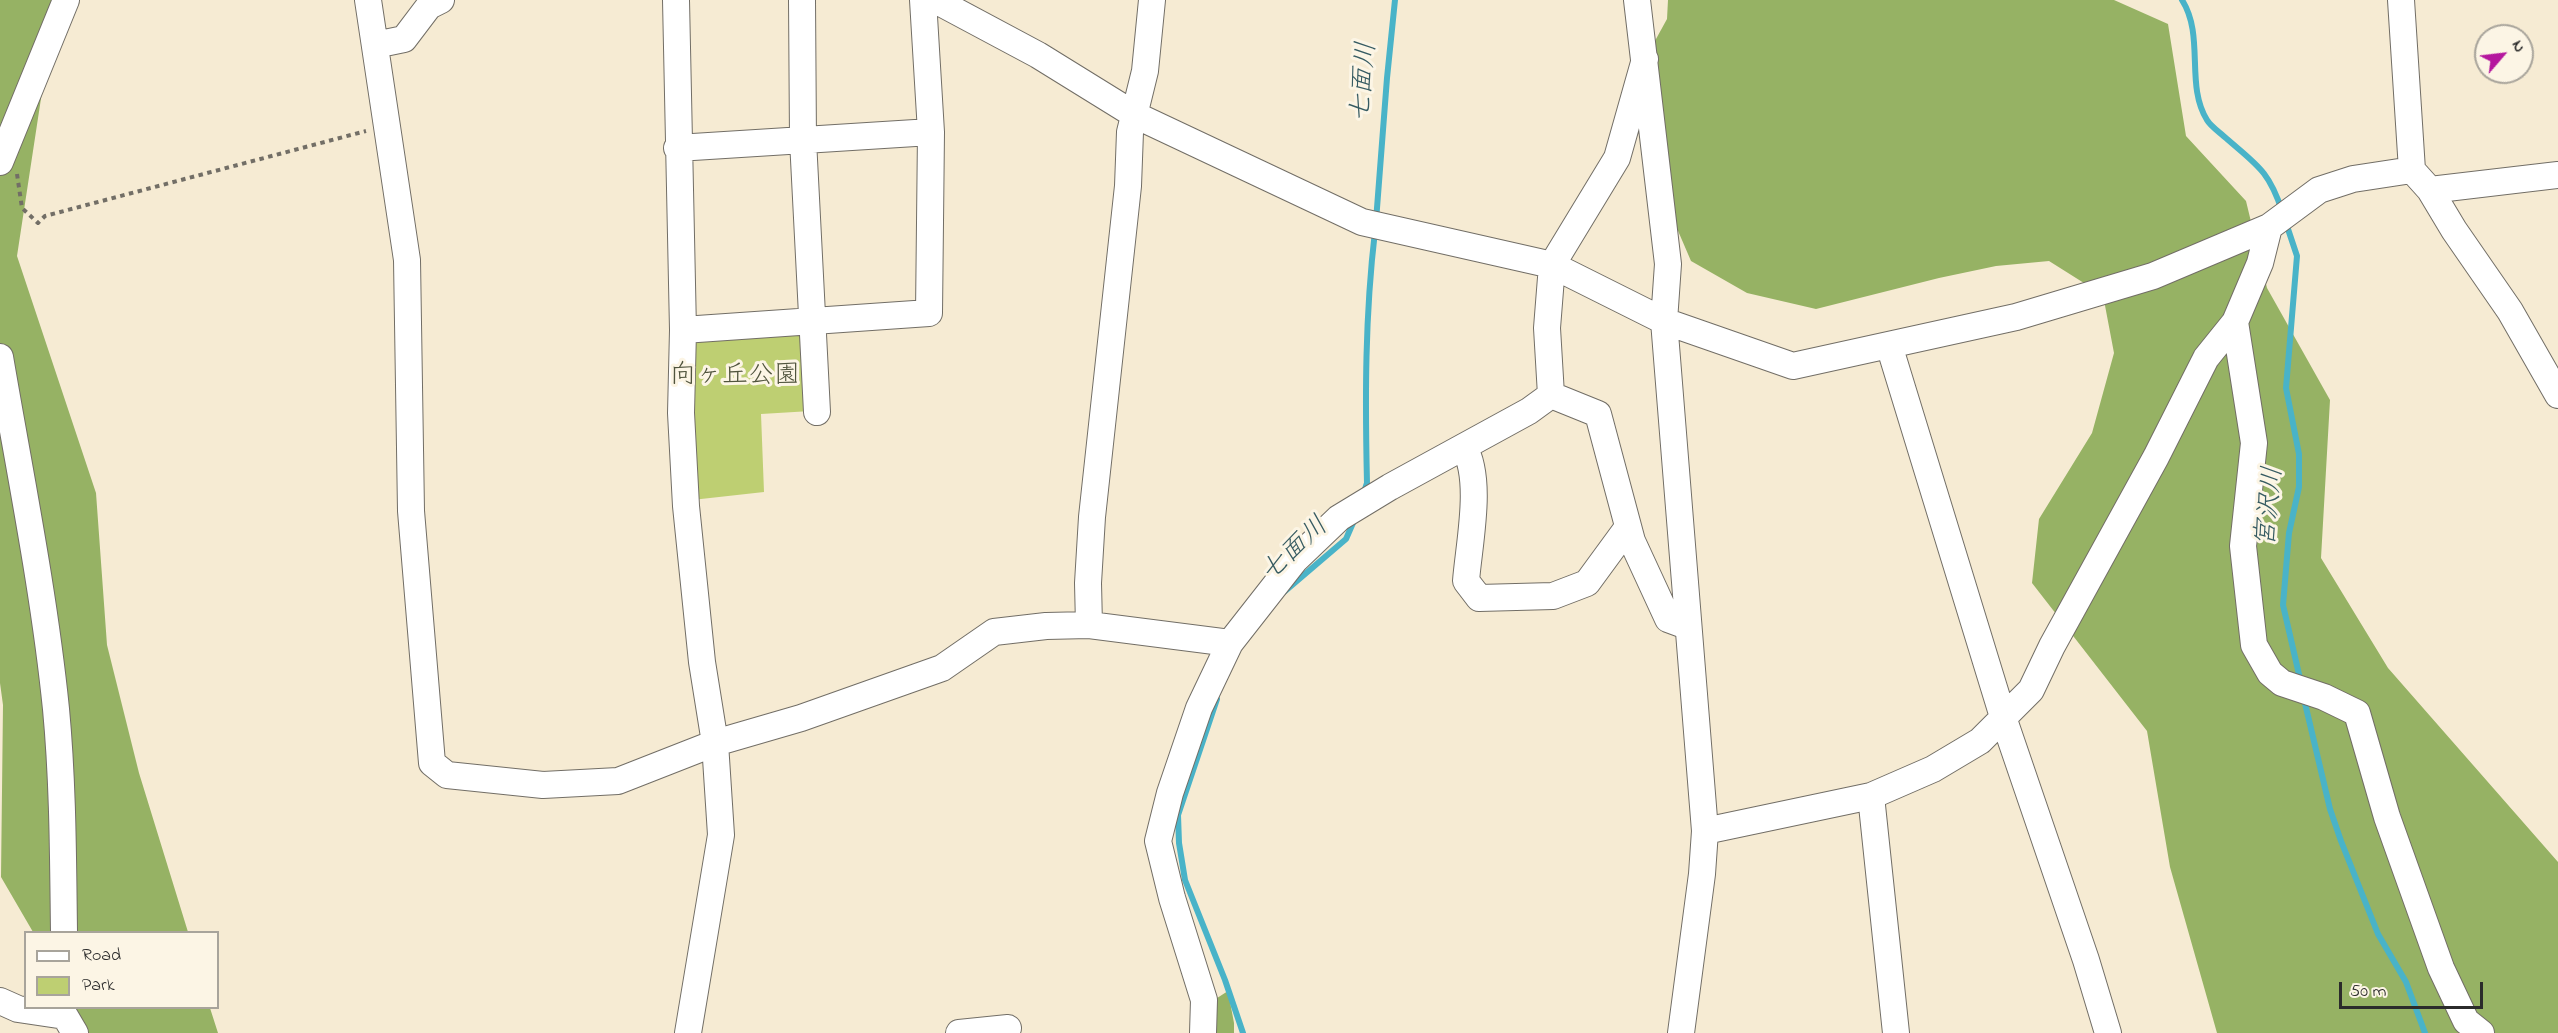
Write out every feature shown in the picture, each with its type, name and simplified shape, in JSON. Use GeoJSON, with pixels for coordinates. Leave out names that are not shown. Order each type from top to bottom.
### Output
{"type":"FeatureCollection","features":[{"type":"Feature","properties":{"kind":"street"},"geometry":{"type":"LineString","coordinates":[[0,162],[66,0]]}},
{"type":"Feature","properties":{"kind":"street"},"geometry":{"type":"LineString","coordinates":[[368,0],[407,260],[411,511],[432,763],[447,775],[543,784],[618,781],[715,743],[801,718],[942,668],[994,632],[1046,626],[1089,625],[1230,643]]}},
{"type":"Feature","properties":{"kind":"street"},"geometry":{"type":"LineString","coordinates":[[375,45],[404,39],[429,6],[441,0]]}},
{"type":"Feature","properties":{"kind":"street"},"geometry":{"type":"LineString","coordinates":[[676,0],[677,148],[683,330],[681,413],[686,506],[702,662],[715,743],[721,835],[688,1033]]}},
{"type":"Feature","properties":{"kind":"street"},"geometry":{"type":"LineString","coordinates":[[801,0],[803,140],[817,412]]}},
{"type":"Feature","properties":{"kind":"street"},"geometry":{"type":"LineString","coordinates":[[683,330],[929,313],[931,132],[923,0]]}},
{"type":"Feature","properties":{"kind":"street"},"geometry":{"type":"LineString","coordinates":[[935,0],[1038,55],[1136,115],[1362,222],[1552,265],[1664,321],[1793,366],[2016,317],[2153,276],[2269,227],[2319,190],[2353,179],[2412,170]]}},
{"type":"Feature","properties":{"kind":"street"},"geometry":{"type":"LineString","coordinates":[[1089,625],[1088,583],[1092,517],[1128,186],[1130,132],[1145,71],[1152,0]]}},
{"type":"Feature","properties":{"kind":"street"},"geometry":{"type":"LineString","coordinates":[[1637,0],[1668,264],[1664,321],[1705,831],[1702,874],[1681,1033]]}},
{"type":"Feature","properties":{"kind":"street"},"geometry":{"type":"LineString","coordinates":[[2401,0],[2412,170],[2430,190],[2510,311],[2558,395]]}},
{"type":"Feature","properties":{"kind":"street"},"geometry":{"type":"LineString","coordinates":[[1551,395],[1547,328],[1552,265],[1617,158],[1645,59]]}},
{"type":"Feature","properties":{"kind":"street"},"geometry":{"type":"LineString","coordinates":[[677,148],[931,132]]}},
{"type":"Feature","properties":{"kind":"street"},"geometry":{"type":"LineString","coordinates":[[2430,190],[2558,175]]}},
{"type":"Feature","properties":{"kind":"street"},"geometry":{"type":"LineString","coordinates":[[1705,831],[1871,796],[1933,769],[1980,741],[2031,690],[2052,646],[2157,457],[2206,358],[2235,322],[2260,263],[2269,227]]}},
{"type":"Feature","properties":{"kind":"street"},"geometry":{"type":"LineString","coordinates":[[2235,322],[2254,443],[2243,546],[2254,645],[2270,673],[2282,683],[2324,697],[2357,713],[2387,817],[2441,968],[2466,1021],[2481,1033]]}},
{"type":"Feature","properties":{"kind":"street"},"geometry":{"type":"LineString","coordinates":[[1889,345],[2003,717],[2086,960],[2108,1033]]}},
{"type":"Feature","properties":{"kind":"street"},"geometry":{"type":"LineString","coordinates":[[0,357],[7,444],[44,615],[56,709],[62,803],[64,931]]}},
{"type":"Feature","properties":{"kind":"street"},"geometry":{"type":"LineString","coordinates":[[1203,1033],[1204,1000],[1172,898],[1158,841],[1170,793],[1199,708],[1230,643],[1295,560],[1346,514],[1529,411],[1551,395]]}},
{"type":"Feature","properties":{"kind":"street"},"geometry":{"type":"LineString","coordinates":[[1551,395],[1598,414],[1632,541],[1668,619],[1687,626]]}},
{"type":"Feature","properties":{"kind":"street"},"geometry":{"type":"LineString","coordinates":[[1464,447],[1471,459],[1474,501],[1466,581],[1479,598],[1553,596],[1587,583],[1628,527]]}},
{"type":"Feature","properties":{"kind":"street"},"geometry":{"type":"LineString","coordinates":[[1871,796],[1896,1033]]}},
{"type":"Feature","properties":{"kind":"street"},"geometry":{"type":"LineString","coordinates":[[0,1001],[18,1009],[67,1023]]}},
{"type":"Feature","properties":{"kind":"street"},"geometry":{"type":"LineString","coordinates":[[959,1033],[1008,1028]]}},
{"type":"Feature","properties":{"kind":"path"},"geometry":{"type":"LineString","coordinates":[[10,136],[16,155],[18,193],[22,208],[38,223],[45,216],[387,125]]}},
{"type":"Feature","properties":{"kind":"green space"},"geometry":{"type":"Polygon","coordinates":[[[0,0],[56,0],[17,256],[96,493],[107,645],[139,773],[188,931],[32,931],[1,877],[3,705],[0,683],[0,0]]]}},
{"type":"Feature","properties":{"kind":"green space"},"geometry":{"type":"Polygon","coordinates":[[[1668,0],[2114,0],[2168,24],[2186,136],[2246,201],[2267,288],[2330,400],[2321,558],[2388,668],[2558,862],[2558,1033],[2217,1033],[2170,867],[2147,731],[2032,583],[2039,519],[2092,433],[2114,353],[2103,295],[2049,261],[1996,266],[1816,309],[1747,293],[1691,261],[1654,175],[1645,59],[1667,19],[1668,0]]]}},
{"type":"Feature","properties":{"kind":"green space","name":"向ヶ丘公園"},"geometry":{"type":"Polygon","coordinates":[[[806,330],[811,411],[761,414],[764,492],[692,500],[691,337],[806,330]]]}},
{"type":"Feature","properties":{"kind":"green space"},"geometry":{"type":"Polygon","coordinates":[[[1228,991],[1234,1033],[1212,1033],[1214,1000],[1228,991]]]}},
{"type":"Feature","properties":{"kind":"green space"},"geometry":{"type":"Polygon","coordinates":[[[76,1009],[210,1009],[218,1033],[77,1033],[76,1009]]]}},
{"type":"Feature","properties":{"kind":"waterway","name":"七面川"},"geometry":{"type":"LineString","coordinates":[[1376,221],[1395,0]]}},
{"type":"Feature","properties":{"kind":"waterway","name":"宮沢川"},"geometry":{"type":"LineString","coordinates":[[2182,0],[2193,29],[2197,92],[2207,120],[2267,177],[2282,211]]}},
{"type":"Feature","properties":{"kind":"waterway","name":"宮沢川"},"geometry":{"type":"LineString","coordinates":[[2286,223],[2297,256],[2286,388],[2299,454],[2299,487],[2289,533],[2283,605],[2301,683]]}},
{"type":"Feature","properties":{"kind":"waterway","name":"七面川"},"geometry":{"type":"LineString","coordinates":[[1364,492],[1367,483],[1368,325],[1375,231]]}},
{"type":"Feature","properties":{"kind":"waterway","name":"七面川"},"geometry":{"type":"LineString","coordinates":[[1284,592],[1346,539],[1356,516]]}},
{"type":"Feature","properties":{"kind":"waterway","name":"七面川"},"geometry":{"type":"LineString","coordinates":[[1217,699],[1178,815],[1179,843],[1185,880],[1225,980],[1243,1033]]}},
{"type":"Feature","properties":{"kind":"waterway","name":"宮沢川"},"geometry":{"type":"LineString","coordinates":[[2304,699],[2330,809],[2341,841],[2378,934],[2406,982],[2425,1033]]}}]}
